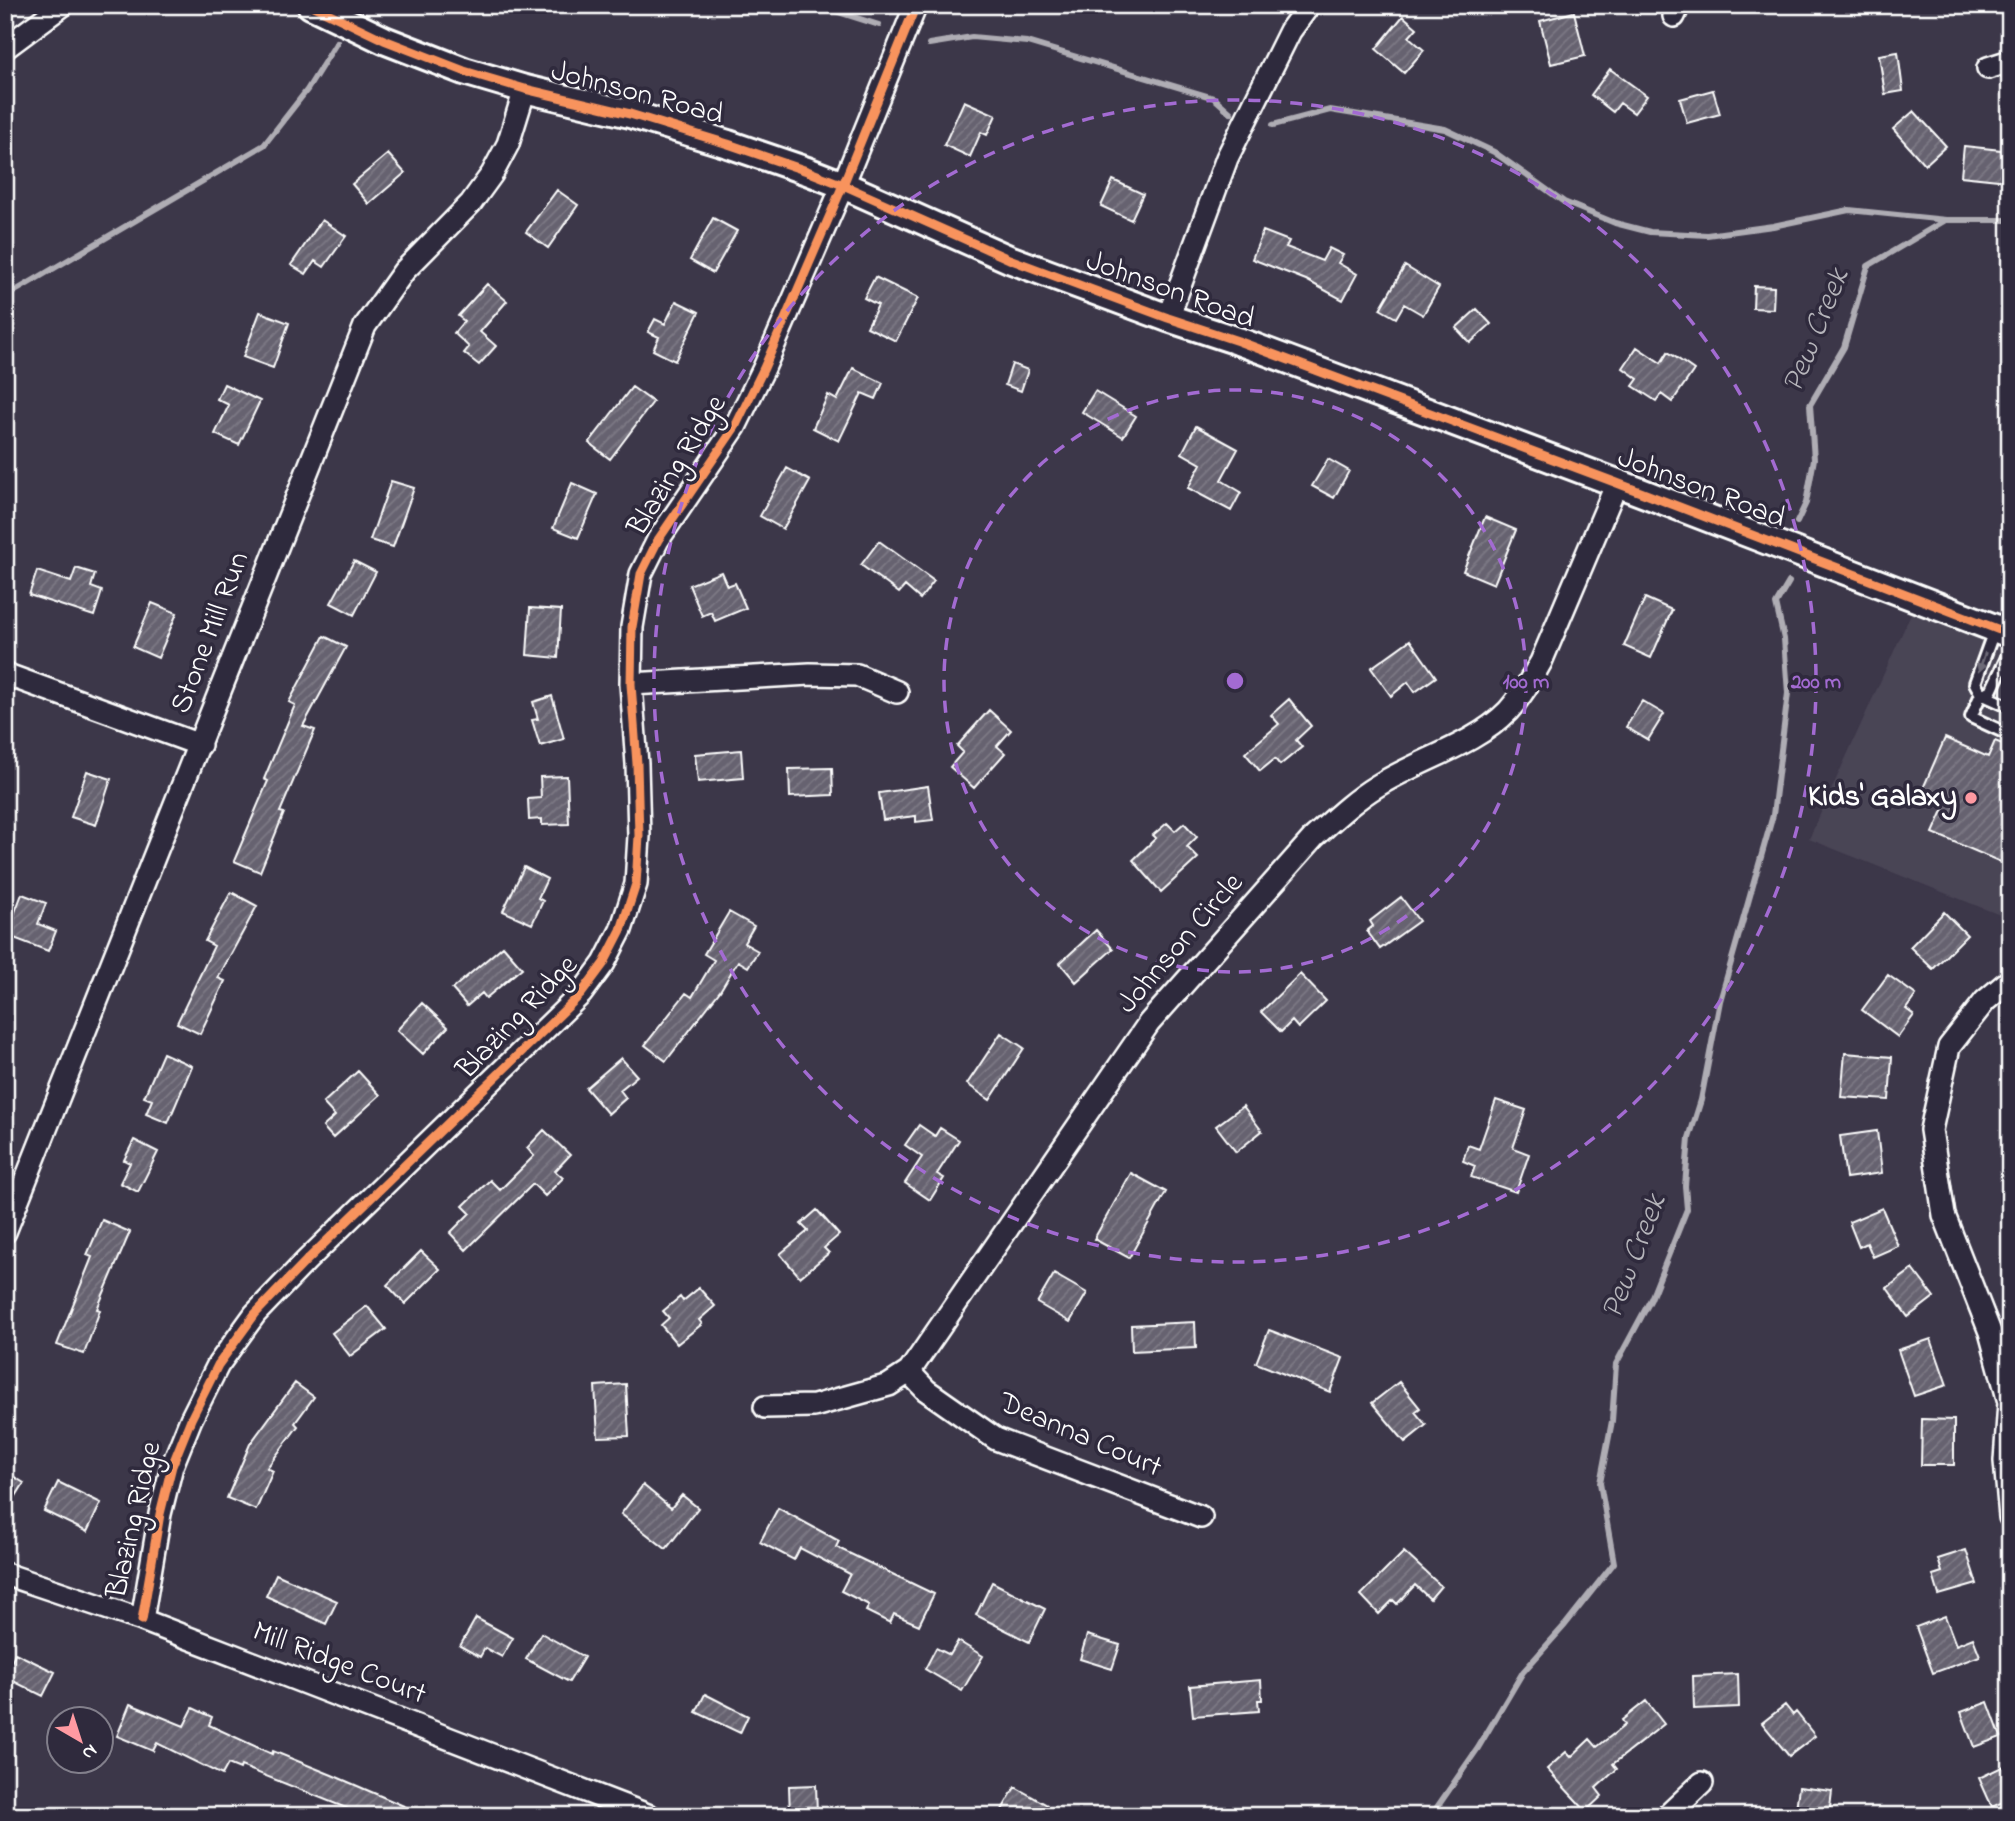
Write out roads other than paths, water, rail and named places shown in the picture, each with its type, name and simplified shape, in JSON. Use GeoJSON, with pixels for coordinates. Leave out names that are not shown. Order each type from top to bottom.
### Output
{"type":"FeatureCollection","features":[{"type":"Feature","properties":{"kind":"street"},"geometry":{"type":"LineString","coordinates":[[5,48],[62,5]]}},
{"type":"Feature","properties":{"kind":"street","name":"Johnson Road"},"geometry":{"type":"LineString","coordinates":[[311,5],[414,54],[525,89],[629,114],[729,144],[843,185],[1009,259],[1617,482],[2002,631]]}},
{"type":"Feature","properties":{"kind":"street","name":"Blazing Ridge"},"geometry":{"type":"LineString","coordinates":[[142,1620],[160,1514],[172,1466],[191,1419],[218,1365],[255,1314],[297,1270],[581,994],[604,963],[621,930],[636,884],[639,836],[638,764],[631,684],[632,627],[640,574],[658,540],[735,427],[764,368],[843,185],[916,5]]}},
{"type":"Feature","properties":{"kind":"street"},"geometry":{"type":"LineString","coordinates":[[1168,318],[1227,158],[1290,32],[1310,5]]}},
{"type":"Feature","properties":{"kind":"street"},"geometry":{"type":"LineString","coordinates":[[1988,68],[2010,61]]}},
{"type":"Feature","properties":{"kind":"street","name":"Stone Mill Run"},"geometry":{"type":"LineString","coordinates":[[5,1232],[365,326],[404,271],[471,203],[492,174],[508,144],[525,89]]}},
{"type":"Feature","properties":{"kind":"street","name":"Johnson Circle"},"geometry":{"type":"LineString","coordinates":[[765,1407],[814,1406],[890,1385],[909,1372],[1149,1023],[1314,837],[1377,786],[1485,728],[1507,712],[1526,688],[1541,662],[1617,482]]}},
{"type":"Feature","properties":{"kind":"street"},"geometry":{"type":"LineString","coordinates":[[5,674],[200,745]]}},
{"type":"Feature","properties":{"kind":"street"},"geometry":{"type":"LineString","coordinates":[[631,684],[810,674],[857,675],[897,692]]}},
{"type":"Feature","properties":{"kind":"street"},"geometry":{"type":"LineString","coordinates":[[2010,980],[1985,1001],[1949,1047],[1931,1130],[1944,1215],[2000,1328],[2010,1402],[2005,1461],[2010,1517]]}},
{"type":"Feature","properties":{"kind":"street","name":"Deanna Court"},"geometry":{"type":"LineString","coordinates":[[909,1372],[926,1390],[996,1439],[1201,1517]]}},
{"type":"Feature","properties":{"kind":"street","name":"Mill Ridge Court"},"geometry":{"type":"LineString","coordinates":[[5,1574],[142,1620],[650,1816]]}},
{"type":"Feature","properties":{"kind":"street"},"geometry":{"type":"LineString","coordinates":[[1667,1816],[1702,1783]]}},
{"type":"Feature","properties":{"kind":"lane"},"geometry":{"type":"LineString","coordinates":[[2002,631],[1975,683],[1981,694],[2010,707]]}},
{"type":"Feature","properties":{"kind":"lane"},"geometry":{"type":"LineString","coordinates":[[1981,694],[1992,691],[2010,651]]}},
{"type":"Feature","properties":{"kind":"lane"},"geometry":{"type":"LineString","coordinates":[[1981,694],[1971,717],[2010,735]]}},
{"type":"Feature","properties":{"kind":"waterway"},"geometry":{"type":"LineString","coordinates":[[816,5],[879,25]]}},
{"type":"Feature","properties":{"kind":"waterway"},"geometry":{"type":"LineString","coordinates":[[929,44],[972,37],[1027,42],[1214,98],[1231,113]]}},
{"type":"Feature","properties":{"kind":"waterway"},"geometry":{"type":"LineString","coordinates":[[5,297],[264,145],[307,90],[337,42]]}},
{"type":"Feature","properties":{"kind":"waterway"},"geometry":{"type":"LineString","coordinates":[[1273,125],[1330,110],[1445,129],[1494,152],[1564,202],[1615,223],[1650,232],[1707,235],[1773,226],[1849,210],[1946,220],[2010,220]]}},
{"type":"Feature","properties":{"kind":"waterway","name":"Pew Creek"},"geometry":{"type":"LineString","coordinates":[[1797,522],[1806,503],[1814,459],[1810,405],[1844,347],[1868,266],[1944,221]]}},
{"type":"Feature","properties":{"kind":"waterway","name":"Pew Creek"},"geometry":{"type":"LineString","coordinates":[[1431,1816],[1478,1748],[1523,1672],[1565,1625],[1614,1563],[1600,1483],[1612,1421],[1616,1364],[1651,1299],[1687,1209],[1685,1186],[1689,1138],[1701,1100],[1720,1001],[1773,815],[1788,693],[1784,639],[1776,604],[1789,582]]}},
{"type":"Feature","properties":{"kind":"place","name":"Kids' Galaxy"},"geometry":{"type":"Point","coordinates":[1971,798]}}]}
